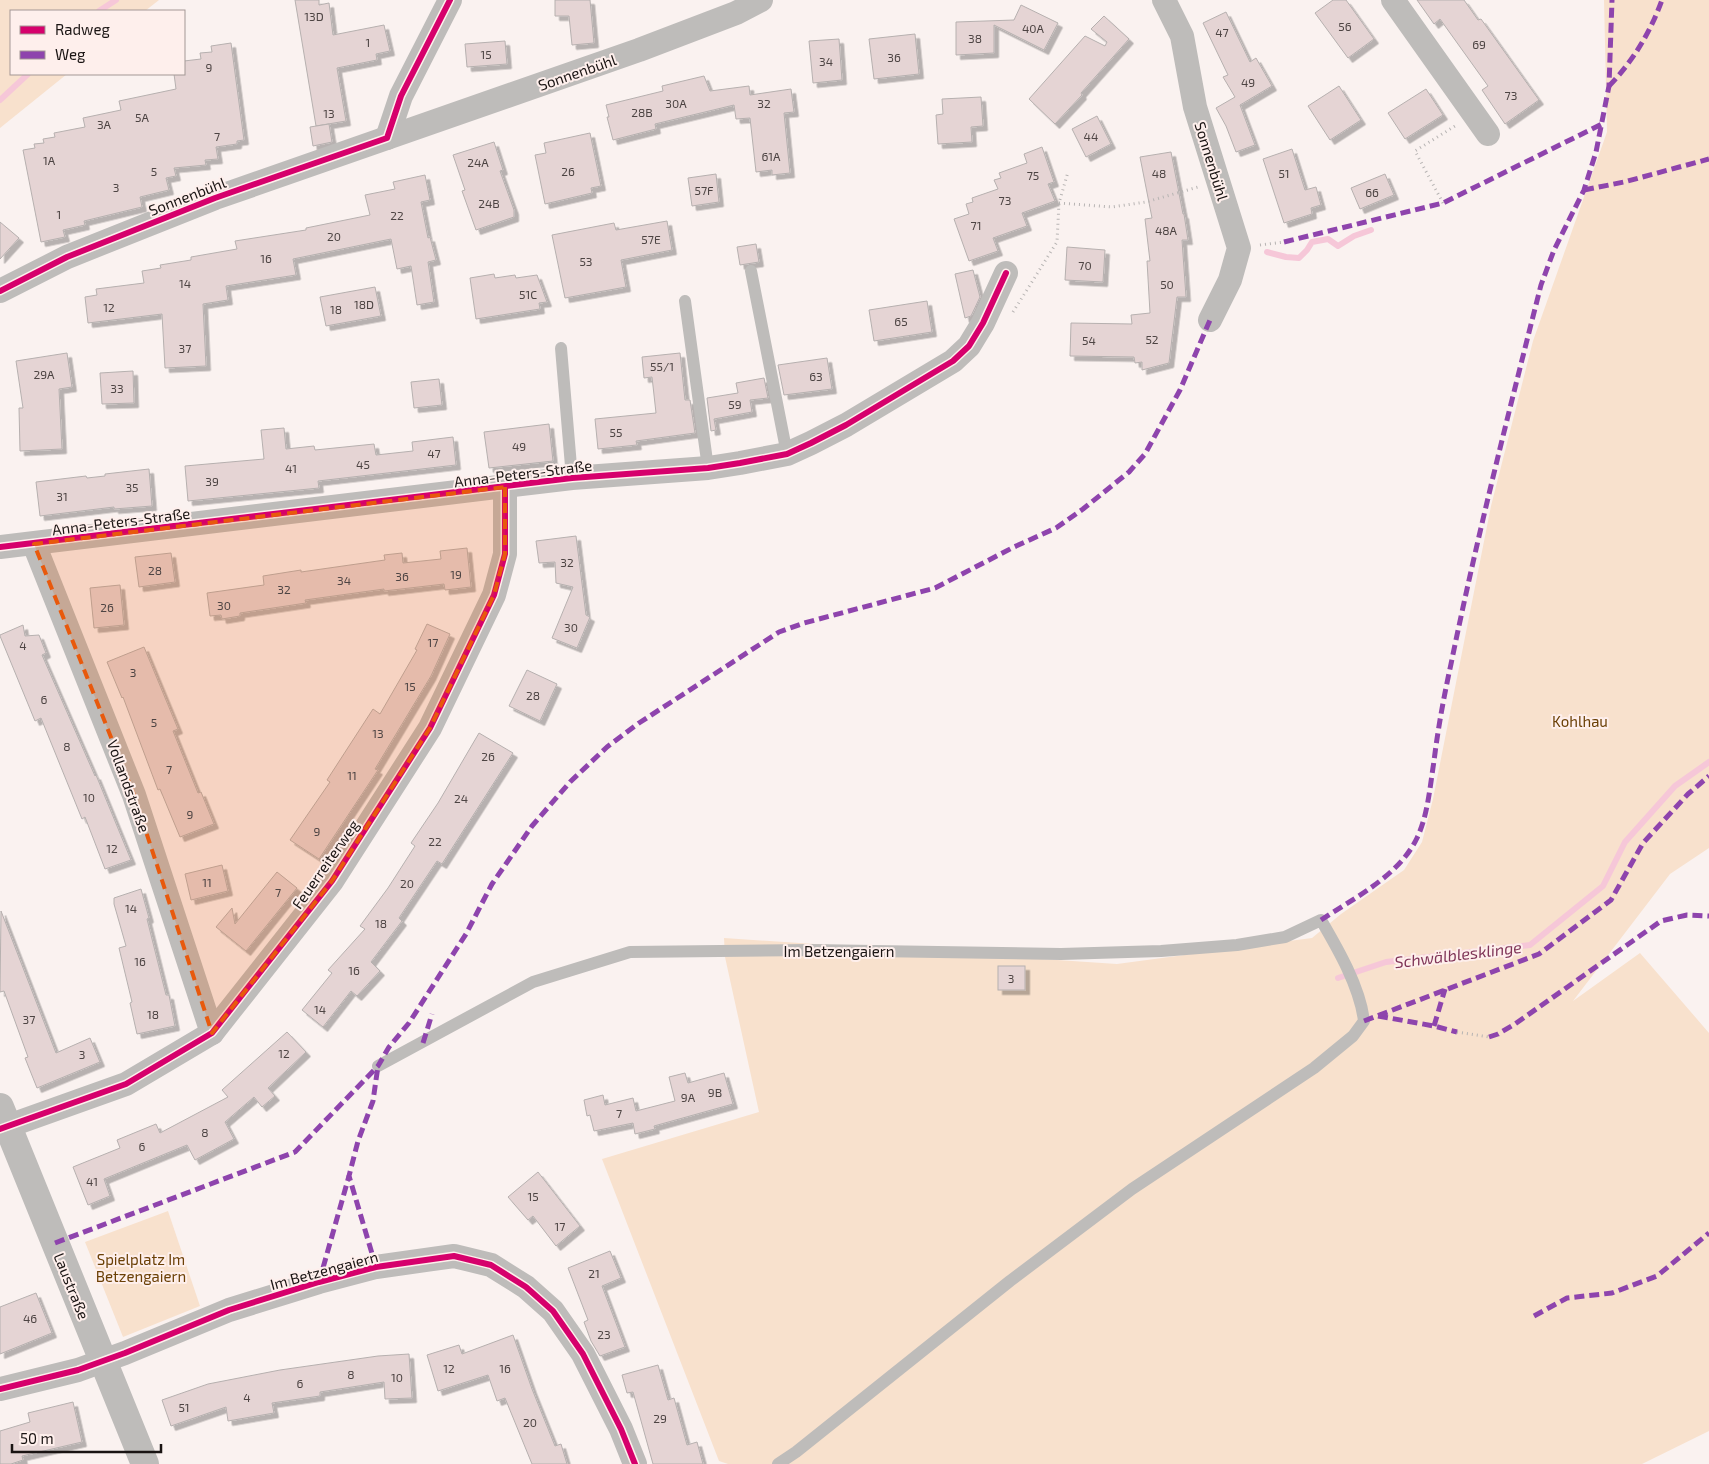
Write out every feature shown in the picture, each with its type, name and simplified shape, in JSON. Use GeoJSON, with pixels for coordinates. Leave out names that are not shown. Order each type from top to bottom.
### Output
{"type":"FeatureCollection","features":[{"type":"Feature","properties":{"kind":"street"},"geometry":{"type":"LineString","coordinates":[[387,138],[401,96],[450,0]]}},
{"type":"Feature","properties":{"kind":"street","name":"Sonnenbühl"},"geometry":{"type":"LineString","coordinates":[[0,290],[66,257],[178,213],[648,47],[736,13],[761,0]]}},
{"type":"Feature","properties":{"kind":"street","name":"Sonnenbühl"},"geometry":{"type":"LineString","coordinates":[[1164,0],[1182,36],[1196,107],[1239,248],[1230,280],[1210,320]]}},
{"type":"Feature","properties":{"kind":"street"},"geometry":{"type":"LineString","coordinates":[[1394,0],[1488,134]]}},
{"type":"Feature","properties":{"kind":"street","name":"Anna-Peters-Straße"},"geometry":{"type":"LineString","coordinates":[[0,547],[505,488],[572,478],[708,468],[787,454],[846,424],[953,361],[969,346],[983,323],[1006,273]]}},
{"type":"Feature","properties":{"kind":"street","name":"Feuerreiterweg"},"geometry":{"type":"LineString","coordinates":[[3,1121],[126,1084],[212,1033],[332,881],[430,728],[494,595],[505,554],[505,488]]}},
{"type":"Feature","properties":{"kind":"street","name":"Vollandstraße"},"geometry":{"type":"LineString","coordinates":[[34,544],[134,795],[212,1033]]}},
{"type":"Feature","properties":{"kind":"street","name":"Laustraße"},"geometry":{"type":"LineString","coordinates":[[3,1121],[145,1464]]}},
{"type":"Feature","properties":{"kind":"street","name":"Im Betzengaiern"},"geometry":{"type":"LineString","coordinates":[[0,1389],[78,1370],[229,1310],[319,1282],[376,1267],[454,1256],[490,1265],[526,1287],[553,1311],[583,1354],[621,1429],[635,1464]]}},
{"type":"Feature","properties":{"kind":"lane"},"geometry":{"type":"LineString","coordinates":[[751,271],[787,454]]}},
{"type":"Feature","properties":{"kind":"lane"},"geometry":{"type":"LineString","coordinates":[[685,301],[708,468]]}},
{"type":"Feature","properties":{"kind":"lane"},"geometry":{"type":"LineString","coordinates":[[561,348],[572,478]]}},
{"type":"Feature","properties":{"kind":"lane","name":"Im Betzengaiern"},"geometry":{"type":"LineString","coordinates":[[378,1066],[533,982],[630,952],[810,950],[1061,954],[1161,951],[1237,945],[1285,937],[1320,920],[1344,963],[1362,1007],[1364,1021],[1353,1036],[1314,1068],[1124,1195],[1010,1281],[811,1440],[778,1464]]}},
{"type":"Feature","properties":{"kind":"path"},"geometry":{"type":"LineString","coordinates":[[1443,203],[1415,151],[1474,114]]}},
{"type":"Feature","properties":{"kind":"path"},"geometry":{"type":"LineString","coordinates":[[1059,203],[1112,207],[1146,202],[1218,182]]}},
{"type":"Feature","properties":{"kind":"path"},"geometry":{"type":"LineString","coordinates":[[1456,1032],[1489,1037]]}},
{"type":"Feature","properties":{"kind":"highlighted area"},"geometry":{"type":"Polygon","coordinates":[[[505,487],[505,554],[494,595],[430,728],[332,881],[212,1033],[134,795],[34,544],[505,487]]]}},
{"type":"Feature","properties":{"kind":"green space"},"geometry":{"type":"Polygon","coordinates":[[[0,0],[159,0],[146,10],[10,10],[10,75],[66,75],[0,128],[0,0]]]}},
{"type":"Feature","properties":{"kind":"green space","name":"Kohlhau"},"geometry":{"type":"Polygon","coordinates":[[[1604,0],[1709,0],[1709,848],[1670,874],[1573,1001],[1640,953],[1709,1033],[1709,1431],[1642,1464],[728,1464],[719,1461],[602,1159],[759,1112],[725,957],[724,938],[1117,964],[1312,938],[1341,914],[1404,870],[1422,842],[1433,799],[1491,506],[1533,341],[1607,132],[1604,0]]]}},
{"type":"Feature","properties":{"kind":"green space","name":"Spielplatz Im Betzengaiern"},"geometry":{"type":"Polygon","coordinates":[[[168,1211],[200,1306],[123,1337],[85,1242],[168,1211]]]}},
{"type":"Feature","properties":{"kind":"building"},"geometry":{"type":"Polygon","coordinates":[[[295,0],[319,0],[319,5],[329,3],[333,35],[384,25],[390,51],[376,54],[377,60],[337,68],[346,121],[316,126],[295,0]]]}},
{"type":"Feature","properties":{"kind":"building"},"geometry":{"type":"Polygon","coordinates":[[[555,0],[590,0],[594,43],[572,45],[569,16],[555,16],[555,0]]]}},
{"type":"Feature","properties":{"kind":"building"},"geometry":{"type":"Polygon","coordinates":[[[1333,0],[1346,0],[1374,39],[1348,58],[1315,13],[1333,0]]]}},
{"type":"Feature","properties":{"kind":"building"},"geometry":{"type":"Polygon","coordinates":[[[1417,0],[1464,0],[1478,20],[1481,19],[1539,100],[1505,124],[1482,90],[1488,86],[1440,19],[1434,24],[1417,0]]]}},
{"type":"Feature","properties":{"kind":"building"},"geometry":{"type":"Polygon","coordinates":[[[1021,5],[1058,23],[1044,50],[994,25],[994,53],[956,55],[956,22],[1014,20],[1021,5]]]}},
{"type":"Feature","properties":{"kind":"building"},"geometry":{"type":"Polygon","coordinates":[[[1226,12],[1250,62],[1256,58],[1272,86],[1240,105],[1255,145],[1236,152],[1226,126],[1216,108],[1235,97],[1223,77],[1228,75],[1203,23],[1226,12]]]}},
{"type":"Feature","properties":{"kind":"building"},"geometry":{"type":"Polygon","coordinates":[[[1104,16],[1129,39],[1055,124],[1029,99],[1085,36],[1105,46],[1107,42],[1091,29],[1104,16]]]}},
{"type":"Feature","properties":{"kind":"building"},"geometry":{"type":"Polygon","coordinates":[[[915,34],[919,74],[874,79],[869,39],[915,34]]]}},
{"type":"Feature","properties":{"kind":"building"},"geometry":{"type":"Polygon","coordinates":[[[839,39],[842,80],[813,83],[809,41],[839,39]]]}},
{"type":"Feature","properties":{"kind":"building"},"geometry":{"type":"Polygon","coordinates":[[[505,41],[507,64],[467,67],[465,44],[505,41]]]}},
{"type":"Feature","properties":{"kind":"building"},"geometry":{"type":"Polygon","coordinates":[[[231,43],[244,140],[237,141],[237,144],[216,147],[218,159],[205,160],[206,165],[174,168],[176,176],[166,178],[169,190],[140,197],[142,207],[84,221],[85,225],[63,230],[65,237],[41,242],[23,150],[35,148],[34,144],[44,143],[43,139],[55,137],[54,133],[85,127],[83,118],[121,110],[119,101],[176,89],[174,75],[185,75],[185,61],[201,59],[200,53],[212,52],[211,46],[231,43]]]}},
{"type":"Feature","properties":{"kind":"building"},"geometry":{"type":"Polygon","coordinates":[[[704,76],[710,91],[749,86],[750,95],[791,89],[794,112],[784,113],[790,173],[772,175],[772,170],[756,172],[750,118],[736,119],[734,105],[655,124],[656,129],[613,140],[606,105],[663,91],[662,86],[704,76]]]}},
{"type":"Feature","properties":{"kind":"building"},"geometry":{"type":"Polygon","coordinates":[[[1339,86],[1361,120],[1330,140],[1308,106],[1339,86]]]}},
{"type":"Feature","properties":{"kind":"building"},"geometry":{"type":"Polygon","coordinates":[[[1426,89],[1443,115],[1405,139],[1388,113],[1426,89]]]}},
{"type":"Feature","properties":{"kind":"building"},"geometry":{"type":"Polygon","coordinates":[[[981,97],[983,126],[971,127],[972,142],[938,144],[936,115],[943,114],[942,99],[981,97]]]}},
{"type":"Feature","properties":{"kind":"building"},"geometry":{"type":"Polygon","coordinates":[[[1097,116],[1111,144],[1086,157],[1072,129],[1097,116]]]}},
{"type":"Feature","properties":{"kind":"building"},"geometry":{"type":"Polygon","coordinates":[[[329,124],[332,142],[313,146],[310,127],[329,124]]]}},
{"type":"Feature","properties":{"kind":"building"},"geometry":{"type":"Polygon","coordinates":[[[590,133],[601,186],[591,188],[592,193],[545,204],[535,155],[546,153],[544,143],[590,133]]]}},
{"type":"Feature","properties":{"kind":"building"},"geometry":{"type":"Polygon","coordinates":[[[494,142],[503,170],[500,171],[514,210],[514,217],[476,230],[462,191],[465,190],[453,155],[494,142]]]}},
{"type":"Feature","properties":{"kind":"building"},"geometry":{"type":"Polygon","coordinates":[[[1042,147],[1054,182],[1048,184],[1055,201],[1022,213],[1027,226],[993,238],[998,251],[969,261],[954,219],[969,214],[966,204],[973,202],[972,198],[998,189],[994,180],[1001,178],[999,173],[1027,163],[1024,154],[1042,147]]]}},
{"type":"Feature","properties":{"kind":"building"},"geometry":{"type":"Polygon","coordinates":[[[1292,149],[1305,190],[1316,187],[1321,205],[1311,208],[1312,214],[1284,223],[1263,159],[1292,149]]]}},
{"type":"Feature","properties":{"kind":"building"},"geometry":{"type":"Polygon","coordinates":[[[1171,152],[1188,240],[1182,240],[1186,297],[1177,297],[1169,363],[1142,370],[1142,362],[1135,363],[1134,357],[1070,356],[1071,323],[1132,324],[1131,315],[1150,313],[1147,261],[1150,261],[1145,219],[1152,218],[1140,157],[1171,152]]]}},
{"type":"Feature","properties":{"kind":"building"},"geometry":{"type":"Polygon","coordinates":[[[716,174],[719,202],[692,206],[688,178],[716,174]]]}},
{"type":"Feature","properties":{"kind":"building"},"geometry":{"type":"Polygon","coordinates":[[[1385,174],[1394,195],[1360,209],[1351,188],[1385,174]]]}},
{"type":"Feature","properties":{"kind":"building"},"geometry":{"type":"Polygon","coordinates":[[[425,175],[430,200],[421,202],[428,238],[430,237],[436,260],[428,262],[434,302],[417,305],[411,266],[397,269],[391,239],[293,259],[296,275],[226,286],[228,300],[203,304],[206,366],[165,368],[162,314],[88,323],[85,297],[97,295],[96,289],[144,283],[142,271],[161,268],[160,265],[191,260],[191,257],[237,249],[235,241],[306,230],[306,228],[370,215],[365,195],[395,189],[393,182],[425,175]]]}},
{"type":"Feature","properties":{"kind":"building"},"geometry":{"type":"Polygon","coordinates":[[[667,221],[672,250],[621,260],[626,287],[565,298],[552,235],[614,223],[616,230],[667,221]]]}},
{"type":"Feature","properties":{"kind":"building"},"geometry":{"type":"Polygon","coordinates":[[[0,222],[19,238],[0,259],[0,222]]]}},
{"type":"Feature","properties":{"kind":"building"},"geometry":{"type":"Polygon","coordinates":[[[756,244],[759,262],[740,265],[737,247],[756,244]]]}},
{"type":"Feature","properties":{"kind":"building"},"geometry":{"type":"Polygon","coordinates":[[[1067,247],[1105,250],[1103,282],[1065,280],[1067,247]]]}},
{"type":"Feature","properties":{"kind":"building"},"geometry":{"type":"Polygon","coordinates":[[[973,270],[980,297],[971,316],[965,318],[955,274],[973,270]]]}},
{"type":"Feature","properties":{"kind":"building"},"geometry":{"type":"Polygon","coordinates":[[[494,274],[495,278],[515,275],[516,278],[537,275],[547,302],[539,303],[540,309],[476,319],[470,278],[494,274]]]}},
{"type":"Feature","properties":{"kind":"building"},"geometry":{"type":"Polygon","coordinates":[[[375,287],[381,316],[326,326],[320,297],[375,287]]]}},
{"type":"Feature","properties":{"kind":"building"},"geometry":{"type":"Polygon","coordinates":[[[927,301],[932,332],[874,341],[869,310],[927,301]]]}},
{"type":"Feature","properties":{"kind":"building"},"geometry":{"type":"Polygon","coordinates":[[[67,353],[72,387],[59,389],[62,449],[20,451],[19,408],[23,408],[16,361],[67,353]]]}},
{"type":"Feature","properties":{"kind":"building"},"geometry":{"type":"Polygon","coordinates":[[[680,353],[685,400],[690,400],[695,433],[636,441],[637,445],[598,449],[595,419],[656,413],[652,377],[644,378],[642,357],[680,353]]]}},
{"type":"Feature","properties":{"kind":"building"},"geometry":{"type":"Polygon","coordinates":[[[827,358],[832,389],[784,395],[778,365],[827,358]]]}},
{"type":"Feature","properties":{"kind":"building"},"geometry":{"type":"Polygon","coordinates":[[[133,371],[134,403],[102,404],[100,373],[133,371]]]}},
{"type":"Feature","properties":{"kind":"building"},"geometry":{"type":"Polygon","coordinates":[[[764,378],[768,398],[750,400],[752,412],[714,419],[716,430],[711,431],[707,398],[738,393],[736,383],[764,378]]]}},
{"type":"Feature","properties":{"kind":"building"},"geometry":{"type":"Polygon","coordinates":[[[439,379],[442,405],[414,408],[411,382],[439,379]]]}},
{"type":"Feature","properties":{"kind":"building"},"geometry":{"type":"Polygon","coordinates":[[[549,424],[553,461],[489,468],[484,432],[549,424]]]}},
{"type":"Feature","properties":{"kind":"building"},"geometry":{"type":"Polygon","coordinates":[[[284,428],[286,449],[314,446],[315,450],[374,444],[376,455],[413,451],[412,442],[453,437],[456,465],[318,481],[319,488],[188,501],[185,466],[264,459],[261,430],[284,428]]]}},
{"type":"Feature","properties":{"kind":"building"},"geometry":{"type":"Polygon","coordinates":[[[149,469],[152,506],[114,509],[114,507],[40,516],[36,482],[86,476],[87,478],[105,476],[105,474],[149,469]]]}},
{"type":"Feature","properties":{"kind":"building"},"geometry":{"type":"Polygon","coordinates":[[[576,536],[586,615],[590,617],[577,648],[552,638],[573,587],[556,583],[555,562],[539,563],[536,541],[576,536]]]}},
{"type":"Feature","properties":{"kind":"building"},"geometry":{"type":"Polygon","coordinates":[[[467,548],[471,587],[445,590],[444,584],[384,591],[384,589],[305,600],[306,603],[240,613],[240,616],[222,619],[221,615],[210,616],[207,593],[264,585],[263,576],[385,560],[384,555],[402,553],[403,563],[441,559],[440,551],[467,548]]]}},
{"type":"Feature","properties":{"kind":"building"},"geometry":{"type":"Polygon","coordinates":[[[171,553],[175,582],[139,587],[135,557],[171,553]]]}},
{"type":"Feature","properties":{"kind":"building"},"geometry":{"type":"Polygon","coordinates":[[[120,585],[124,625],[94,628],[90,588],[120,585]]]}},
{"type":"Feature","properties":{"kind":"building"},"geometry":{"type":"Polygon","coordinates":[[[427,624],[450,634],[431,676],[375,769],[378,770],[319,859],[290,840],[330,782],[327,780],[373,709],[380,714],[417,650],[415,649],[427,624]]]}},
{"type":"Feature","properties":{"kind":"building"},"geometry":{"type":"Polygon","coordinates":[[[23,625],[25,636],[39,635],[46,653],[42,655],[96,775],[131,860],[105,869],[85,817],[82,819],[41,718],[35,721],[0,636],[23,625]]]}},
{"type":"Feature","properties":{"kind":"building"},"geometry":{"type":"Polygon","coordinates":[[[144,647],[178,729],[173,731],[198,793],[201,792],[214,824],[180,837],[160,789],[158,790],[123,697],[107,662],[144,647]]]}},
{"type":"Feature","properties":{"kind":"building"},"geometry":{"type":"Polygon","coordinates":[[[527,670],[557,684],[540,721],[509,706],[527,670]]]}},
{"type":"Feature","properties":{"kind":"building"},"geometry":{"type":"Polygon","coordinates":[[[479,733],[513,753],[442,864],[437,861],[399,918],[402,921],[371,962],[380,971],[357,996],[351,991],[323,1027],[302,1010],[332,973],[328,970],[365,929],[360,926],[388,888],[415,846],[411,843],[438,803],[479,733]]]}},
{"type":"Feature","properties":{"kind":"building"},"geometry":{"type":"Polygon","coordinates":[[[222,865],[228,891],[191,900],[185,874],[222,865]]]}},
{"type":"Feature","properties":{"kind":"building"},"geometry":{"type":"Polygon","coordinates":[[[277,872],[297,888],[246,951],[216,927],[232,908],[235,924],[277,872]]]}},
{"type":"Feature","properties":{"kind":"building"},"geometry":{"type":"Polygon","coordinates":[[[141,889],[166,995],[169,995],[175,1026],[137,1034],[130,1003],[132,1002],[119,948],[126,946],[114,898],[141,889]]]}},
{"type":"Feature","properties":{"kind":"building"},"geometry":{"type":"Polygon","coordinates":[[[1,911],[56,1053],[90,1038],[100,1062],[37,1088],[25,1058],[28,1057],[4,991],[0,992],[1,911]]]}},
{"type":"Feature","properties":{"kind":"building"},"geometry":{"type":"Polygon","coordinates":[[[998,966],[1025,966],[1025,990],[998,990],[998,966]]]}},
{"type":"Feature","properties":{"kind":"building"},"geometry":{"type":"Polygon","coordinates":[[[287,1032],[306,1052],[268,1088],[275,1096],[262,1107],[254,1097],[225,1122],[234,1139],[195,1160],[187,1145],[104,1179],[110,1196],[88,1205],[73,1167],[120,1148],[117,1140],[156,1124],[160,1133],[228,1097],[222,1090],[287,1032]]]}},
{"type":"Feature","properties":{"kind":"building"},"geometry":{"type":"Polygon","coordinates":[[[685,1073],[688,1083],[724,1073],[733,1104],[654,1126],[655,1129],[635,1134],[633,1123],[594,1131],[590,1115],[587,1116],[584,1100],[603,1095],[605,1105],[633,1098],[636,1111],[675,1101],[669,1077],[685,1073]]]}},
{"type":"Feature","properties":{"kind":"building"},"geometry":{"type":"Polygon","coordinates":[[[538,1172],[580,1226],[556,1246],[533,1216],[528,1220],[508,1197],[538,1172]]]}},
{"type":"Feature","properties":{"kind":"building"},"geometry":{"type":"Polygon","coordinates":[[[610,1251],[621,1278],[602,1286],[625,1347],[600,1356],[591,1341],[584,1322],[588,1320],[568,1268],[610,1251]]]}},
{"type":"Feature","properties":{"kind":"building"},"geometry":{"type":"Polygon","coordinates":[[[36,1293],[52,1333],[0,1354],[0,1307],[36,1293]]]}},
{"type":"Feature","properties":{"kind":"building"},"geometry":{"type":"Polygon","coordinates":[[[513,1335],[555,1446],[561,1444],[567,1464],[532,1464],[505,1398],[497,1401],[488,1375],[438,1391],[427,1355],[459,1345],[462,1354],[513,1335]]]}},
{"type":"Feature","properties":{"kind":"building"},"geometry":{"type":"Polygon","coordinates":[[[409,1354],[412,1398],[385,1399],[384,1382],[320,1392],[320,1396],[272,1403],[274,1413],[228,1421],[226,1407],[171,1426],[162,1400],[208,1384],[280,1370],[378,1356],[409,1354]]]}},
{"type":"Feature","properties":{"kind":"building"},"geometry":{"type":"Polygon","coordinates":[[[658,1365],[668,1400],[674,1398],[687,1445],[697,1442],[703,1464],[653,1464],[633,1392],[627,1393],[622,1375],[658,1365]]]}},
{"type":"Feature","properties":{"kind":"building"},"geometry":{"type":"Polygon","coordinates":[[[73,1402],[82,1442],[22,1456],[23,1460],[11,1464],[0,1464],[0,1431],[30,1422],[28,1413],[73,1402]]]}},
{"type":"Feature","properties":{"kind":"waterway"},"geometry":{"type":"LineString","coordinates":[[101,10],[116,0]]}},
{"type":"Feature","properties":{"kind":"waterway"},"geometry":{"type":"LineString","coordinates":[[0,100],[27,75]]}},
{"type":"Feature","properties":{"kind":"waterway"},"geometry":{"type":"LineString","coordinates":[[1267,252],[1299,258],[1312,242],[1328,239],[1338,246],[1354,236],[1371,230]]}},
{"type":"Feature","properties":{"kind":"waterway","name":"Schwälblesklinge"},"geometry":{"type":"LineString","coordinates":[[1338,978],[1386,962],[1530,945],[1603,886],[1625,842],[1675,786],[1709,762]]}},
{"type":"Feature","properties":{"kind":"marked path"},"geometry":{"type":"LineString","coordinates":[[1321,920],[1375,885],[1399,864],[1417,838],[1424,820],[1441,712],[1461,616],[1541,285],[1554,250],[1584,190],[1596,152],[1609,86],[1612,0]]}},
{"type":"Feature","properties":{"kind":"marked path"},"geometry":{"type":"LineString","coordinates":[[1609,86],[1626,67],[1640,46],[1662,0]]}},
{"type":"Feature","properties":{"kind":"marked path"},"geometry":{"type":"LineString","coordinates":[[1284,242],[1443,203],[1602,124]]}},
{"type":"Feature","properties":{"kind":"marked path"},"geometry":{"type":"LineString","coordinates":[[1584,190],[1624,182],[1709,159]]}},
{"type":"Feature","properties":{"kind":"marked path"},"geometry":{"type":"LineString","coordinates":[[55,1243],[295,1152],[378,1066],[389,1047],[409,1023],[466,934],[492,884],[532,826],[570,782],[607,747],[639,723],[779,632],[804,623],[935,588],[1014,547],[1056,528],[1083,509],[1129,472],[1145,454],[1180,390],[1210,320]]}},
{"type":"Feature","properties":{"kind":"marked path"},"geometry":{"type":"LineString","coordinates":[[1364,1021],[1539,954],[1611,900],[1643,843],[1688,794],[1709,776]]}},
{"type":"Feature","properties":{"kind":"marked path"},"geometry":{"type":"LineString","coordinates":[[1489,1037],[1515,1024],[1661,921],[1687,915],[1709,916]]}},
{"type":"Feature","properties":{"kind":"marked path"},"geometry":{"type":"LineString","coordinates":[[1434,1026],[1445,989]]}},
{"type":"Feature","properties":{"kind":"marked path"},"geometry":{"type":"LineString","coordinates":[[423,1043],[432,1014]]}},
{"type":"Feature","properties":{"kind":"marked path"},"geometry":{"type":"LineString","coordinates":[[1378,1016],[1457,1032]]}},
{"type":"Feature","properties":{"kind":"marked path"},"geometry":{"type":"LineString","coordinates":[[376,1267],[349,1176],[358,1141],[373,1101],[378,1066]]}},
{"type":"Feature","properties":{"kind":"marked path"},"geometry":{"type":"LineString","coordinates":[[319,1282],[349,1176]]}},
{"type":"Feature","properties":{"kind":"marked path"},"geometry":{"type":"LineString","coordinates":[[1534,1316],[1567,1298],[1612,1293],[1657,1276],[1709,1233]]}},
{"type":"Feature","properties":{"kind":"cycle path"},"geometry":{"type":"LineString","coordinates":[[0,291],[67,257],[215,198],[387,138],[401,96],[450,0]]}},
{"type":"Feature","properties":{"kind":"cycle path"},"geometry":{"type":"LineString","coordinates":[[0,547],[572,478],[708,468],[787,454],[846,425],[953,361],[969,346],[983,323],[1006,273]]}},
{"type":"Feature","properties":{"kind":"cycle path"},"geometry":{"type":"LineString","coordinates":[[0,1129],[126,1084],[212,1033],[332,881],[430,728],[494,595],[505,554],[505,487]]}},
{"type":"Feature","properties":{"kind":"cycle path"},"geometry":{"type":"LineString","coordinates":[[0,1389],[78,1370],[125,1353],[229,1310],[319,1282],[376,1267],[454,1256],[491,1265],[526,1287],[553,1311],[583,1354],[621,1429],[635,1464]]}}]}
